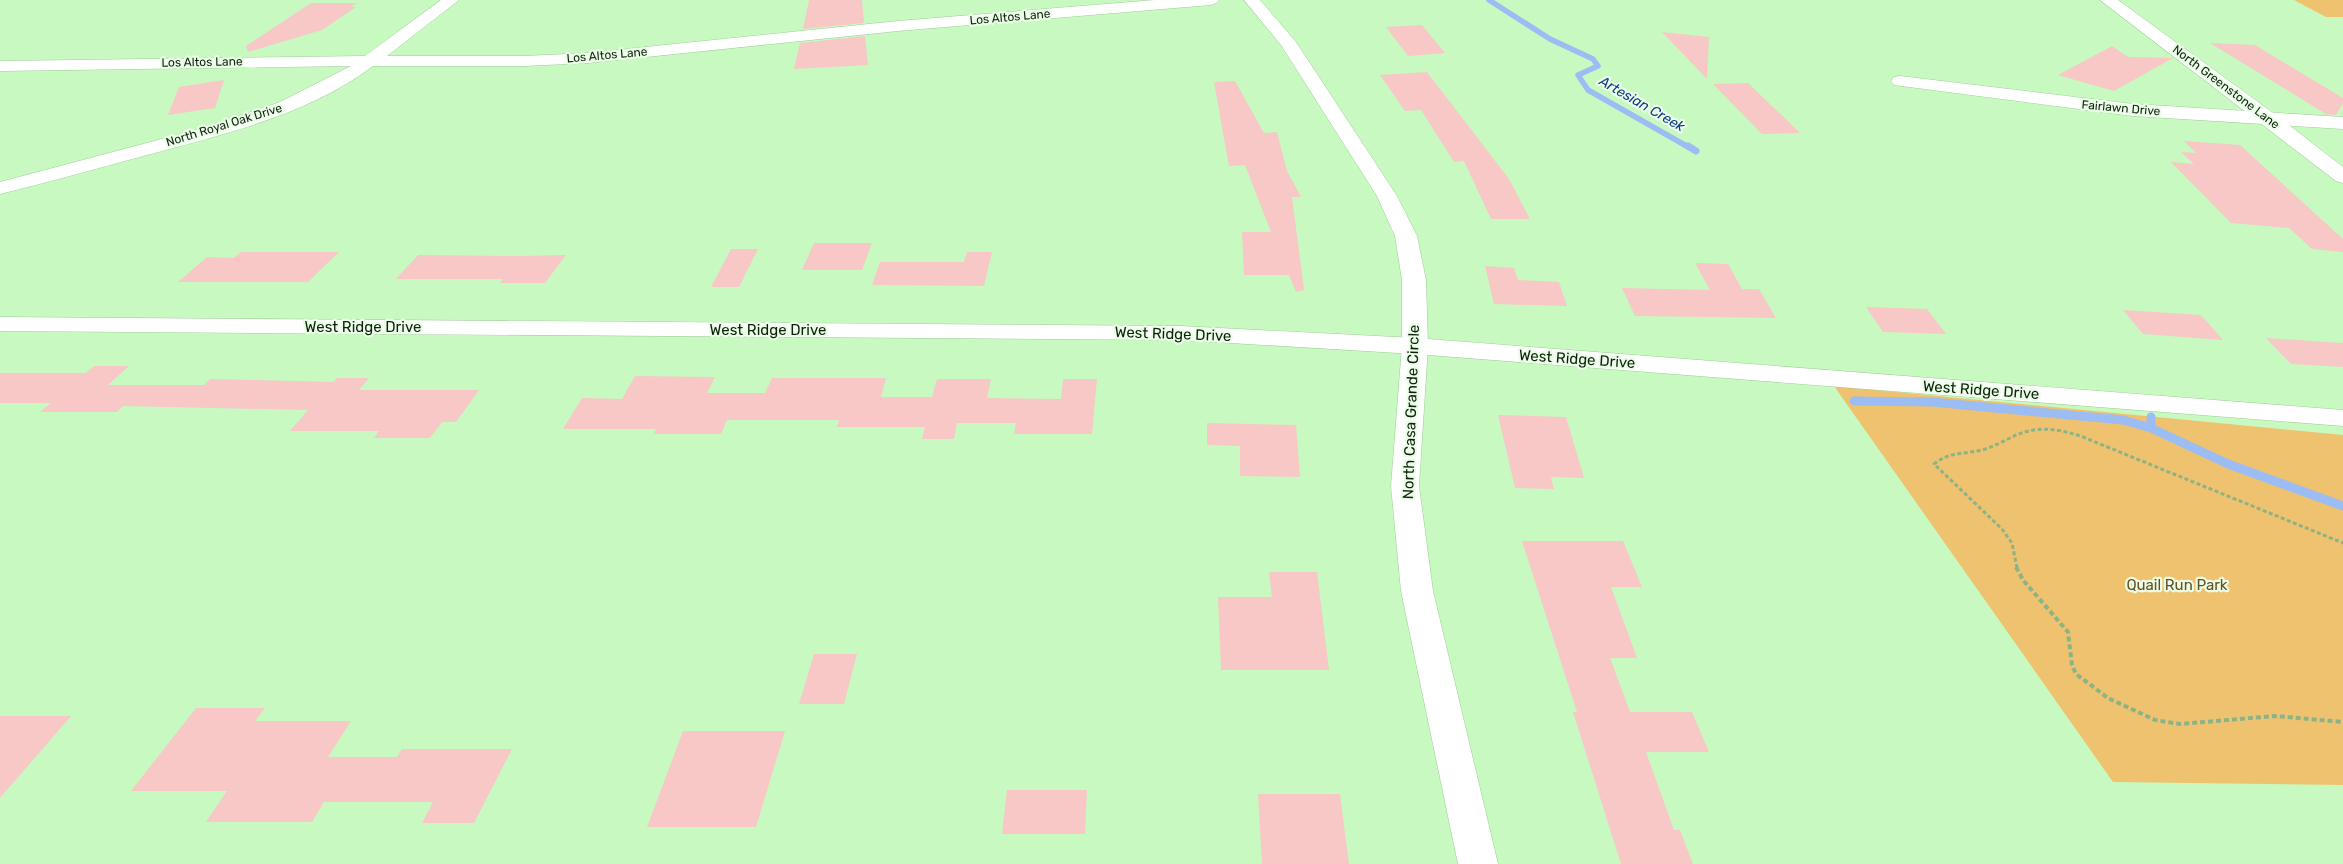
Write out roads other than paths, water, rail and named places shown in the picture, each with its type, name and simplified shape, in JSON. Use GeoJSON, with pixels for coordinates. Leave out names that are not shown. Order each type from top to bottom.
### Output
{"type":"FeatureCollection","features":[{"type":"Feature","properties":{"kind":"street","name":"North Royal Oak Drive"},"geometry":{"type":"LineString","coordinates":[[0,188],[248,120],[332,85],[370,61],[451,0]]}},
{"type":"Feature","properties":{"kind":"street","name":"Los Altos Lane"},"geometry":{"type":"LineString","coordinates":[[0,66],[370,61],[469,63],[588,58],[898,26],[1211,0]]}},
{"type":"Feature","properties":{"kind":"street","name":"North Casa Grande Circle"},"geometry":{"type":"LineString","coordinates":[[1252,0],[1288,42],[1387,196],[1406,236],[1414,280],[1415,346],[1405,486],[1417,591],[1478,864]]}},
{"type":"Feature","properties":{"kind":"street","name":"North Greenstone Lane"},"geometry":{"type":"LineString","coordinates":[[2108,0],[2269,119],[2343,177]]}},
{"type":"Feature","properties":{"kind":"street","name":"Fairlawn Drive"},"geometry":{"type":"LineString","coordinates":[[1900,81],[2133,110],[2343,123]]}},
{"type":"Feature","properties":{"kind":"street","name":"West Ridge Drive"},"geometry":{"type":"LineString","coordinates":[[0,324],[1180,333],[1415,346],[2343,418]]}},
{"type":"Feature","properties":{"kind":"waterway","name":"Artesian Creek"},"geometry":{"type":"LineString","coordinates":[[1489,0],[1550,39],[1593,59],[1598,66],[1578,75],[1588,90],[1690,148]]}},
{"type":"Feature","properties":{"kind":"waterway","name":"Artesian Creek"},"geometry":{"type":"LineString","coordinates":[[1688,146],[1696,151]]}},
{"type":"Feature","properties":{"kind":"waterway"},"geometry":{"type":"LineString","coordinates":[[1854,401],[1932,402],[2123,420],[2151,428]]}},
{"type":"Feature","properties":{"kind":"waterway"},"geometry":{"type":"LineString","coordinates":[[2151,417],[2151,428]]}},
{"type":"Feature","properties":{"kind":"waterway"},"geometry":{"type":"LineString","coordinates":[[2151,428],[2228,464],[2343,506]]}},
{"type":"Feature","properties":{"kind":"park label","name":"Quail Run Park"},"geometry":{"type":"Point","coordinates":[2177,585]}}]}
